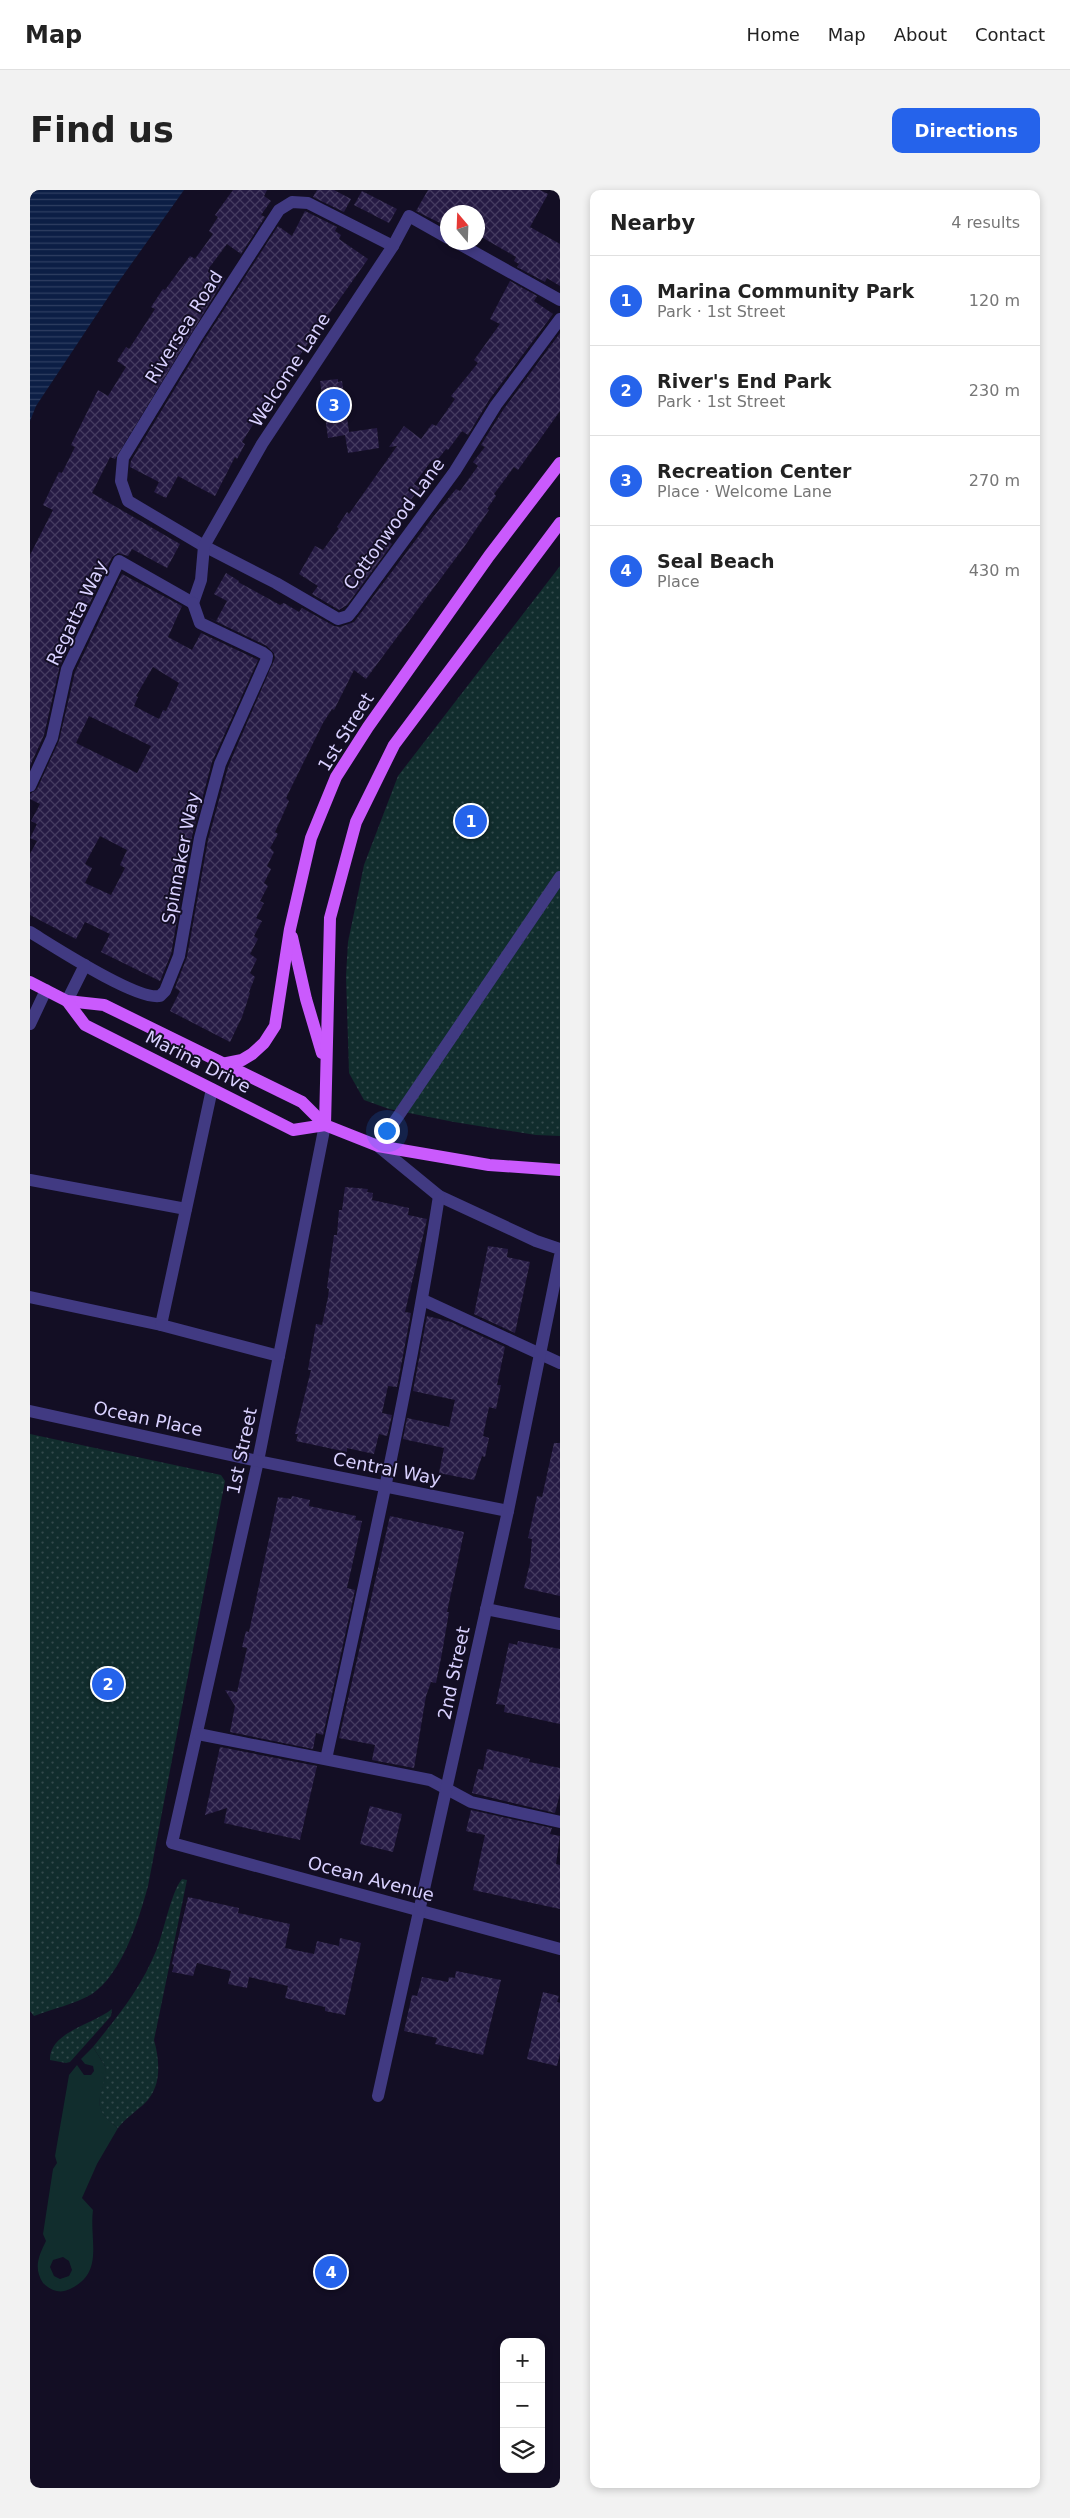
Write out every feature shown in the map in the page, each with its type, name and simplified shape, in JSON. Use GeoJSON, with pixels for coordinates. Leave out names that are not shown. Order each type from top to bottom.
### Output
{"type":"FeatureCollection","features":[{"type":"Feature","properties":{"kind":"main road","name":"1st Street"},"geometry":{"type":"LineString","coordinates":[[326,1064],[306,999],[290,929],[311,838],[336,777],[368,727],[483,564],[560,463]]}},
{"type":"Feature","properties":{"kind":"main road","name":"1st Street"},"geometry":{"type":"LineString","coordinates":[[325,1126],[330,918],[356,822],[394,745],[560,523]]}},
{"type":"Feature","properties":{"kind":"main road"},"geometry":{"type":"LineString","coordinates":[[222,1064],[242,1060],[252,1054],[264,1043],[275,1026],[290,929]]}},
{"type":"Feature","properties":{"kind":"main road","name":"Marina Drive"},"geometry":{"type":"LineString","coordinates":[[30,982],[67,1001],[104,1005],[302,1102],[325,1126],[378,1146],[489,1165],[560,1170]]}},
{"type":"Feature","properties":{"kind":"main road","name":"Marina Drive"},"geometry":{"type":"LineString","coordinates":[[67,1001],[85,1025],[293,1130],[325,1126]]}},
{"type":"Feature","properties":{"kind":"street","name":"Riversea Road"},"geometry":{"type":"LineString","coordinates":[[204,546],[128,501],[122,481],[122,458],[198,335],[279,210],[292,202],[308,203],[393,246]]}},
{"type":"Feature","properties":{"kind":"street","name":"Welcome Lane"},"geometry":{"type":"LineString","coordinates":[[204,546],[262,444],[393,246],[409,216],[440,233]]}},
{"type":"Feature","properties":{"kind":"street"},"geometry":{"type":"LineString","coordinates":[[470,250],[560,300]]}},
{"type":"Feature","properties":{"kind":"street","name":"Cottonwood Lane"},"geometry":{"type":"LineString","coordinates":[[204,546],[276,583],[338,619],[348,616],[454,471],[496,405],[560,319]]}},
{"type":"Feature","properties":{"kind":"street"},"geometry":{"type":"LineString","coordinates":[[193,603],[201,580],[204,546]]}},
{"type":"Feature","properties":{"kind":"street","name":"Regatta Way"},"geometry":{"type":"LineString","coordinates":[[30,786],[52,738],[67,669],[119,561],[193,603]]}},
{"type":"Feature","properties":{"kind":"street","name":"Spinnaker Way"},"geometry":{"type":"LineString","coordinates":[[85,965],[153,998],[160,996],[166,991],[179,956],[200,838],[220,764],[264,668],[267,656],[200,623],[193,603]]}},
{"type":"Feature","properties":{"kind":"street"},"geometry":{"type":"LineString","coordinates":[[560,877],[378,1146],[439,1196],[536,1241],[560,1249]]}},
{"type":"Feature","properties":{"kind":"street"},"geometry":{"type":"LineString","coordinates":[[30,932],[85,965],[67,1001]]}},
{"type":"Feature","properties":{"kind":"street"},"geometry":{"type":"LineString","coordinates":[[30,1024],[46,990]]}},
{"type":"Feature","properties":{"kind":"street"},"geometry":{"type":"LineString","coordinates":[[161,1325],[212,1090]]}},
{"type":"Feature","properties":{"kind":"street","name":"1st Street"},"geometry":{"type":"LineString","coordinates":[[172,1843],[258,1461],[325,1126]]}},
{"type":"Feature","properties":{"kind":"street"},"geometry":{"type":"LineString","coordinates":[[30,1180],[186,1209]]}},
{"type":"Feature","properties":{"kind":"street"},"geometry":{"type":"LineString","coordinates":[[326,1759],[386,1486],[423,1300],[439,1196]]}},
{"type":"Feature","properties":{"kind":"street","name":"2nd Street"},"geometry":{"type":"LineString","coordinates":[[378,2096],[508,1511],[542,1354],[560,1256]]}},
{"type":"Feature","properties":{"kind":"street"},"geometry":{"type":"LineString","coordinates":[[30,1297],[161,1325],[279,1356]]}},
{"type":"Feature","properties":{"kind":"street"},"geometry":{"type":"LineString","coordinates":[[423,1300],[560,1363]]}},
{"type":"Feature","properties":{"kind":"street","name":"Ocean Place"},"geometry":{"type":"LineString","coordinates":[[30,1411],[258,1461]]}},
{"type":"Feature","properties":{"kind":"street","name":"Central Way"},"geometry":{"type":"LineString","coordinates":[[258,1461],[508,1511]]}},
{"type":"Feature","properties":{"kind":"street"},"geometry":{"type":"LineString","coordinates":[[486,1609],[560,1624]]}},
{"type":"Feature","properties":{"kind":"street"},"geometry":{"type":"LineString","coordinates":[[198,1734],[430,1780],[471,1802],[560,1822]]}},
{"type":"Feature","properties":{"kind":"street","name":"Ocean Avenue"},"geometry":{"type":"LineString","coordinates":[[172,1843],[560,1949]]}},
{"type":"Feature","properties":{"kind":"green space"},"geometry":{"type":"Polygon","coordinates":[[[560,566],[560,1136],[536,1135],[454,1122],[389,1109],[364,1100],[349,1073],[346,976],[348,942],[364,865],[398,776],[560,566]]]}},
{"type":"Feature","properties":{"kind":"green space"},"geometry":{"type":"Polygon","coordinates":[[[30,1434],[221,1475],[225,1481],[148,1886],[140,1914],[121,1960],[103,1985],[85,1998],[34,2016],[30,2011],[30,1434]]]}},
{"type":"Feature","properties":{"kind":"green space"},"geometry":{"type":"Polygon","coordinates":[[[182,1879],[187,1880],[154,2040],[158,2065],[157,2082],[150,2097],[118,2128],[102,2112],[99,2105],[105,2076],[105,2066],[93,2047],[120,2013],[150,1964],[159,1943],[174,1893],[182,1879]]]}},
{"type":"Feature","properties":{"kind":"green space"},"geometry":{"type":"Polygon","coordinates":[[[112,2009],[111,2016],[70,2062],[50,2060],[52,2050],[64,2036],[112,2009]]]}},
{"type":"Feature","properties":{"kind":"green space"},"geometry":{"type":"Polygon","coordinates":[[[93,2047],[105,2066],[100,2105],[102,2112],[118,2128],[97,2164],[82,2198],[93,2210],[92,2265],[88,2274],[81,2282],[66,2291],[59,2291],[52,2290],[43,2283],[38,2272],[38,2262],[46,2241],[43,2234],[53,2169],[57,2163],[55,2156],[69,2075],[77,2065],[84,2075],[91,2075],[94,2071],[93,2066],[85,2064],[81,2059],[93,2047]],[[63,2257],[53,2260],[50,2267],[54,2276],[60,2279],[69,2276],[72,2270],[69,2261],[63,2257]]]}},
{"type":"Feature","properties":{"kind":"water"},"geometry":{"type":"Polygon","coordinates":[[[30,190],[184,190],[117,284],[36,406],[30,421],[30,190]]]}},
{"type":"Feature","properties":{"kind":"building"},"geometry":{"type":"Polygon","coordinates":[[[233,190],[267,190],[264,196],[271,201],[261,215],[265,217],[241,254],[227,244],[209,268],[225,278],[115,459],[110,457],[92,493],[180,544],[167,568],[132,549],[128,556],[118,553],[112,557],[60,665],[44,735],[30,766],[30,555],[53,510],[43,505],[59,472],[62,473],[75,447],[71,445],[98,390],[108,396],[126,367],[117,361],[126,347],[129,349],[155,309],[151,307],[163,289],[165,290],[190,256],[195,259],[213,234],[209,231],[218,217],[215,215],[233,190]]]}},
{"type":"Feature","properties":{"kind":"building"},"geometry":{"type":"Polygon","coordinates":[[[317,190],[334,190],[351,199],[344,212],[313,197],[317,190]]]}},
{"type":"Feature","properties":{"kind":"building"},"geometry":{"type":"Polygon","coordinates":[[[428,190],[540,190],[548,194],[530,227],[560,244],[560,286],[547,278],[545,282],[517,267],[519,264],[514,261],[516,257],[485,239],[485,205],[440,205],[440,223],[416,211],[428,190]]]}},
{"type":"Feature","properties":{"kind":"building"},"geometry":{"type":"Polygon","coordinates":[[[362,191],[397,209],[389,223],[354,205],[362,191]]]}},
{"type":"Feature","properties":{"kind":"building"},"geometry":{"type":"Polygon","coordinates":[[[305,211],[337,227],[335,231],[341,235],[339,239],[368,259],[271,396],[242,442],[245,444],[237,459],[235,457],[215,496],[178,476],[166,498],[154,492],[159,482],[130,467],[131,461],[205,339],[278,226],[292,236],[305,211]]]}},
{"type":"Feature","properties":{"kind":"building"},"geometry":{"type":"Polygon","coordinates":[[[510,281],[537,296],[534,301],[553,314],[489,400],[468,435],[462,431],[448,450],[446,449],[435,463],[432,460],[414,484],[420,488],[383,537],[392,544],[347,605],[339,610],[312,594],[318,586],[299,574],[315,546],[323,550],[339,528],[337,527],[347,512],[349,514],[397,446],[389,447],[404,426],[421,439],[432,424],[436,426],[455,399],[451,396],[478,363],[474,360],[500,324],[490,319],[510,281]]]}},
{"type":"Feature","properties":{"kind":"building"},"geometry":{"type":"Polygon","coordinates":[[[560,333],[560,411],[518,470],[514,467],[494,494],[496,496],[487,509],[489,510],[464,547],[366,679],[354,670],[334,710],[332,709],[323,723],[286,798],[289,801],[275,832],[278,834],[270,848],[274,852],[267,866],[271,869],[264,883],[268,886],[260,901],[264,903],[256,918],[262,921],[254,936],[258,939],[250,954],[257,959],[250,973],[255,977],[242,1017],[230,1042],[170,1011],[180,991],[175,988],[187,957],[208,840],[228,767],[275,658],[274,653],[267,646],[209,618],[216,621],[227,601],[214,594],[226,573],[238,582],[280,605],[284,603],[299,612],[302,608],[334,626],[340,627],[354,622],[433,517],[456,489],[460,491],[478,466],[473,462],[485,447],[481,445],[503,410],[560,333]]]}},
{"type":"Feature","properties":{"kind":"building"},"geometry":{"type":"Polygon","coordinates":[[[338,379],[338,382],[342,381],[349,432],[377,428],[379,448],[348,453],[345,435],[328,438],[320,381],[338,379]]]}},
{"type":"Feature","properties":{"kind":"building"},"geometry":{"type":"Polygon","coordinates":[[[122,574],[182,606],[168,637],[192,650],[201,633],[258,660],[212,762],[192,836],[171,954],[160,981],[101,952],[110,934],[85,922],[76,939],[30,915],[30,854],[37,841],[30,838],[37,824],[31,821],[40,804],[30,799],[30,794],[37,789],[59,741],[75,672],[122,574]],[[153,667],[136,696],[138,697],[134,706],[159,719],[163,710],[166,711],[179,683],[153,667]],[[89,716],[76,743],[137,773],[151,746],[89,716]],[[100,836],[85,864],[92,868],[85,883],[111,895],[125,868],[120,865],[127,850],[100,836]]]}},
{"type":"Feature","properties":{"kind":"building"},"geometry":{"type":"Polygon","coordinates":[[[345,1187],[368,1189],[367,1192],[373,1193],[372,1200],[409,1208],[408,1215],[427,1219],[405,1312],[411,1313],[397,1387],[388,1386],[382,1413],[392,1415],[387,1436],[379,1434],[374,1454],[347,1448],[347,1452],[296,1441],[298,1434],[295,1434],[311,1370],[308,1370],[316,1324],[322,1325],[328,1297],[329,1289],[327,1288],[334,1235],[337,1235],[339,1210],[342,1210],[345,1187]]]}},
{"type":"Feature","properties":{"kind":"building"},"geometry":{"type":"Polygon","coordinates":[[[488,1246],[508,1249],[507,1257],[530,1262],[515,1333],[474,1314],[488,1246]]]}},
{"type":"Feature","properties":{"kind":"building"},"geometry":{"type":"Polygon","coordinates":[[[427,1316],[451,1322],[505,1347],[497,1385],[501,1385],[496,1409],[489,1407],[483,1436],[489,1438],[485,1457],[482,1456],[474,1480],[439,1473],[444,1448],[403,1439],[407,1418],[449,1427],[455,1400],[413,1391],[427,1316]]]}},
{"type":"Feature","properties":{"kind":"building"},"geometry":{"type":"Polygon","coordinates":[[[554,1443],[560,1443],[560,1596],[524,1588],[530,1563],[532,1539],[528,1538],[537,1496],[542,1497],[554,1443]]]}},
{"type":"Feature","properties":{"kind":"building"},"geometry":{"type":"Polygon","coordinates":[[[292,1496],[310,1500],[309,1506],[356,1516],[355,1520],[362,1521],[347,1588],[355,1590],[323,1735],[316,1733],[313,1749],[230,1732],[235,1706],[225,1690],[237,1692],[247,1648],[242,1647],[246,1631],[249,1632],[278,1497],[291,1499],[292,1496]]]}},
{"type":"Feature","properties":{"kind":"building"},"geometry":{"type":"Polygon","coordinates":[[[390,1516],[464,1532],[447,1612],[449,1612],[436,1683],[431,1682],[426,1696],[414,1768],[372,1760],[375,1745],[339,1738],[390,1516]]]}},
{"type":"Feature","properties":{"kind":"building"},"geometry":{"type":"Polygon","coordinates":[[[518,1641],[560,1649],[560,1724],[504,1712],[505,1705],[496,1704],[509,1643],[517,1645],[518,1641]]]}},
{"type":"Feature","properties":{"kind":"building"},"geometry":{"type":"Polygon","coordinates":[[[220,1747],[317,1766],[300,1840],[224,1823],[227,1808],[205,1815],[220,1747]]]}},
{"type":"Feature","properties":{"kind":"building"},"geometry":{"type":"Polygon","coordinates":[[[487,1749],[530,1759],[529,1762],[560,1768],[560,1793],[555,1813],[472,1793],[478,1769],[483,1770],[487,1749]]]}},
{"type":"Feature","properties":{"kind":"building"},"geometry":{"type":"Polygon","coordinates":[[[370,1806],[402,1814],[393,1852],[360,1844],[370,1806]]]}},
{"type":"Feature","properties":{"kind":"building"},"geometry":{"type":"Polygon","coordinates":[[[471,1810],[552,1828],[550,1834],[560,1836],[556,1864],[560,1865],[560,1909],[473,1890],[485,1835],[466,1831],[471,1810]]]}},
{"type":"Feature","properties":{"kind":"building"},"geometry":{"type":"Polygon","coordinates":[[[188,1897],[239,1908],[238,1913],[290,1924],[285,1948],[314,1954],[317,1941],[339,1946],[340,1938],[361,1943],[345,2015],[325,2011],[325,2007],[285,1998],[288,1986],[249,1977],[247,1988],[228,1984],[231,1971],[197,1963],[193,1976],[172,1972],[174,1965],[172,1964],[188,1897]]]}},
{"type":"Feature","properties":{"kind":"building"},"geometry":{"type":"Polygon","coordinates":[[[456,1971],[501,1980],[483,2055],[435,2044],[437,2038],[404,2031],[412,1995],[417,1996],[422,1977],[448,1982],[449,1977],[455,1978],[456,1971]]]}},
{"type":"Feature","properties":{"kind":"building"},"geometry":{"type":"Polygon","coordinates":[[[543,1992],[559,1996],[557,2002],[560,2003],[560,2053],[557,2066],[527,2059],[543,1992]]]}},
{"type":"Feature","properties":{"kind":"place","name":"Recreation Center"},"geometry":{"type":"Point","coordinates":[334,405]}},
{"type":"Feature","properties":{"kind":"place","name":"Marina Community Park"},"geometry":{"type":"Point","coordinates":[471,821]}},
{"type":"Feature","properties":{"kind":"place","name":"River's End Park"},"geometry":{"type":"Point","coordinates":[108,1684]}},
{"type":"Feature","properties":{"kind":"place","name":"Seal Beach"},"geometry":{"type":"Point","coordinates":[331,2272]}}]}
